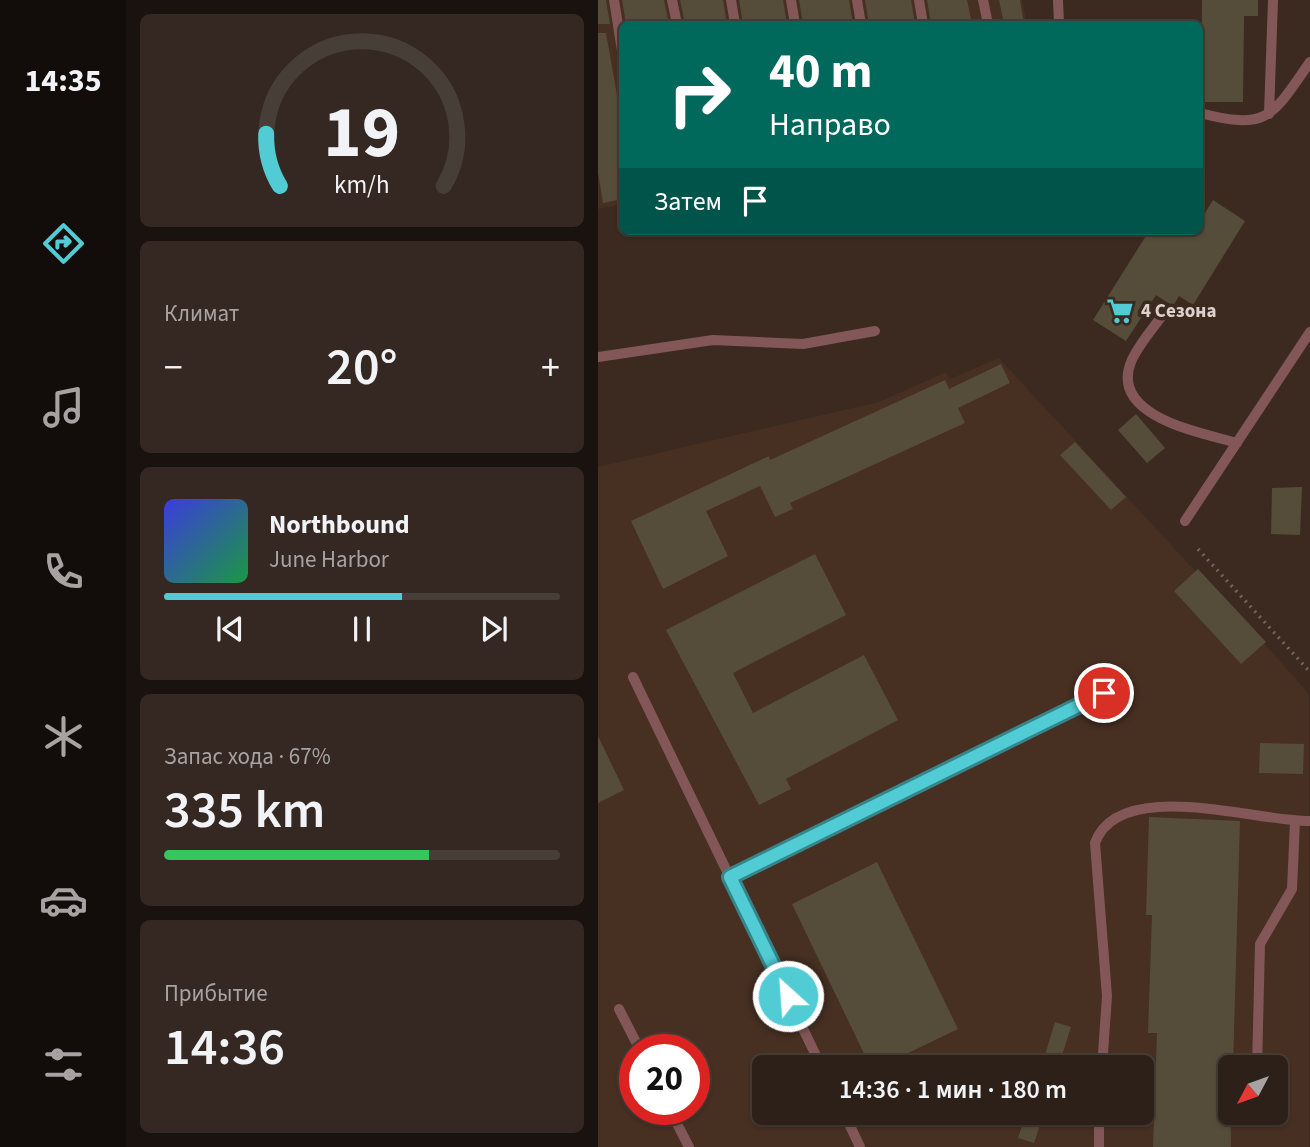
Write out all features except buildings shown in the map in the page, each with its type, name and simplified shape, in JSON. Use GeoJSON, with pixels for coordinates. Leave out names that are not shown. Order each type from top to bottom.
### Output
{"type":"FeatureCollection","features":[{"type":"Feature","properties":{"kind":"lane"},"geometry":{"type":"LineString","coordinates":[[614,0],[619,32]]}},
{"type":"Feature","properties":{"kind":"lane"},"geometry":{"type":"LineString","coordinates":[[672,0],[676,21]]}},
{"type":"Feature","properties":{"kind":"lane"},"geometry":{"type":"LineString","coordinates":[[731,0],[734,21]]}},
{"type":"Feature","properties":{"kind":"lane"},"geometry":{"type":"LineString","coordinates":[[790,0],[794,21]]}},
{"type":"Feature","properties":{"kind":"lane"},"geometry":{"type":"LineString","coordinates":[[857,0],[860,21]]}},
{"type":"Feature","properties":{"kind":"lane"},"geometry":{"type":"LineString","coordinates":[[919,0],[922,21]]}},
{"type":"Feature","properties":{"kind":"lane"},"geometry":{"type":"LineString","coordinates":[[983,0],[987,21]]}},
{"type":"Feature","properties":{"kind":"lane"},"geometry":{"type":"LineString","coordinates":[[1058,0],[1059,21]]}},
{"type":"Feature","properties":{"kind":"lane"},"geometry":{"type":"LineString","coordinates":[[1269,114],[1273,0]]}},
{"type":"Feature","properties":{"kind":"lane"},"geometry":{"type":"LineString","coordinates":[[1203,114],[1246,122],[1269,114],[1280,105],[1310,62]]}},
{"type":"Feature","properties":{"kind":"lane"},"geometry":{"type":"LineString","coordinates":[[1161,317],[1131,361],[1128,375],[1131,395],[1163,420],[1237,443]]}},
{"type":"Feature","properties":{"kind":"lane"},"geometry":{"type":"LineString","coordinates":[[598,358],[713,340],[803,344],[875,331]]}},
{"type":"Feature","properties":{"kind":"lane"},"geometry":{"type":"LineString","coordinates":[[1185,521],[1310,332]]}},
{"type":"Feature","properties":{"kind":"lane"},"geometry":{"type":"LineString","coordinates":[[633,677],[816,1055]]}},
{"type":"Feature","properties":{"kind":"lane"},"geometry":{"type":"LineString","coordinates":[[730,877],[1104,693]]}},
{"type":"Feature","properties":{"kind":"lane"},"geometry":{"type":"LineString","coordinates":[[1103,1055],[1107,996],[1094,843],[1106,822],[1126,812],[1157,807],[1251,812],[1295,821],[1310,821]]}},
{"type":"Feature","properties":{"kind":"lane"},"geometry":{"type":"LineString","coordinates":[[1257,1055],[1260,944],[1292,889],[1295,821]]}},
{"type":"Feature","properties":{"kind":"lane"},"geometry":{"type":"LineString","coordinates":[[620,1009],[632,1034]]}},
{"type":"Feature","properties":{"kind":"lane"},"geometry":{"type":"LineString","coordinates":[[678,1125],[689,1147]]}},
{"type":"Feature","properties":{"kind":"lane"},"geometry":{"type":"LineString","coordinates":[[850,1125],[860,1147]]}},
{"type":"Feature","properties":{"kind":"lane"},"geometry":{"type":"LineString","coordinates":[[1099,1125],[1099,1147]]}},
{"type":"Feature","properties":{"kind":"path"},"geometry":{"type":"LineString","coordinates":[[1198,550],[1310,672]]}},
{"type":"Feature","properties":{"kind":"shaded area"},"geometry":{"type":"Polygon","coordinates":[[[598,0],[1022,0],[1026,21],[619,21],[619,205],[598,209],[598,0]]]}},
{"type":"Feature","properties":{"kind":"shaded area"},"geometry":{"type":"Polygon","coordinates":[[[999,358],[1195,571],[1198,569],[1309,694],[1309,1147],[598,1147],[598,467],[879,402],[946,372],[950,379],[999,358]]]}},
{"type":"Feature","properties":{"kind":"place","name":"4 Сезона"},"geometry":{"type":"Point","coordinates":[1120,311]}},
{"type":"Feature","properties":{"kind":"route"},"geometry":{"type":"LineString","coordinates":[[788,996],[730,877],[1104,693]]}}]}
